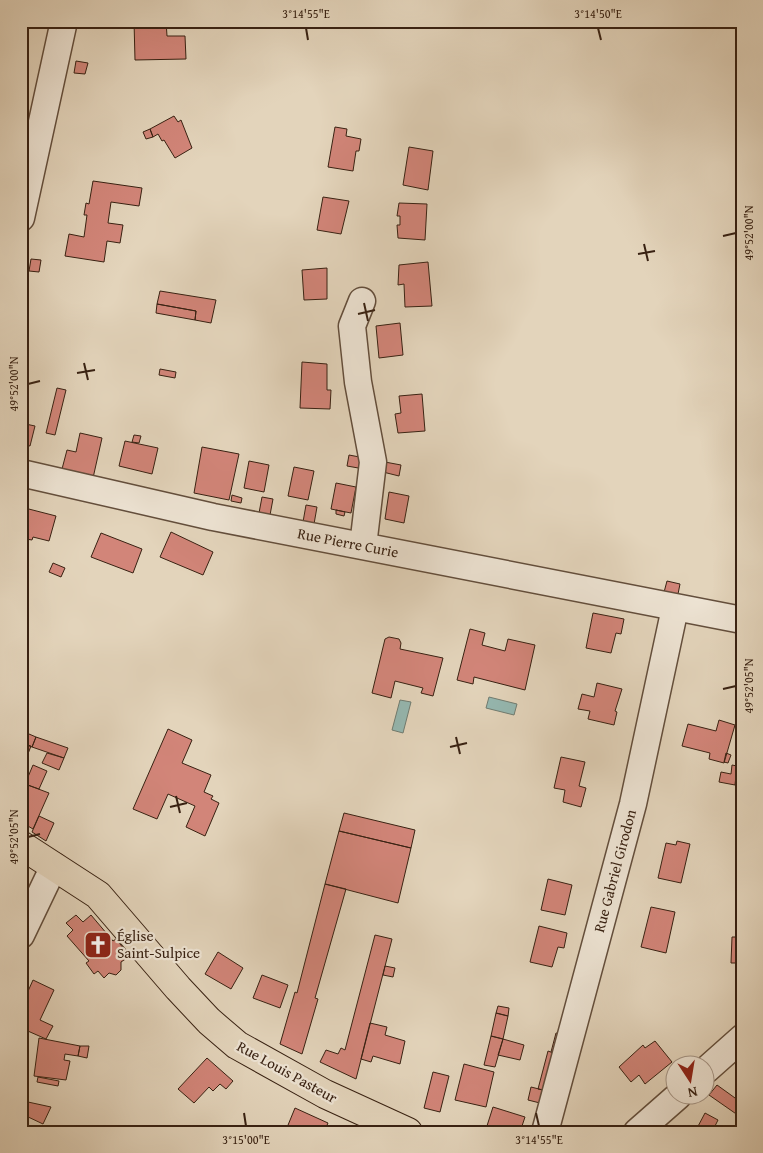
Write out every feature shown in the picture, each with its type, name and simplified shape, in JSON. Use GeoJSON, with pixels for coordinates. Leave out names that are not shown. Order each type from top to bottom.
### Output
{"type":"FeatureCollection","features":[{"type":"Feature","properties":{"kind":"main road","name":"Rue Louis Pasteur"},"geometry":{"type":"LineString","coordinates":[[21,846],[98,895],[208,1021],[237,1045],[326,1094],[408,1132]]}},
{"type":"Feature","properties":{"kind":"street"},"geometry":{"type":"LineString","coordinates":[[21,218],[64,21]]}},
{"type":"Feature","properties":{"kind":"street"},"geometry":{"type":"LineString","coordinates":[[362,301],[352,326],[358,382],[373,462],[362,546]]}},
{"type":"Feature","properties":{"kind":"street","name":"Rue Pierre Curie"},"geometry":{"type":"LineString","coordinates":[[21,473],[213,517],[742,620]]}},
{"type":"Feature","properties":{"kind":"street","name":"Rue Gabriel Girodon"},"geometry":{"type":"LineString","coordinates":[[545,1132],[633,804],[675,608]]}},
{"type":"Feature","properties":{"kind":"street"},"geometry":{"type":"LineString","coordinates":[[21,935],[54,866]]}},
{"type":"Feature","properties":{"kind":"street"},"geometry":{"type":"LineString","coordinates":[[716,1061],[742,1038]]}},
{"type":"Feature","properties":{"kind":"street"},"geometry":{"type":"LineString","coordinates":[[637,1132],[667,1106]]}},
{"type":"Feature","properties":{"kind":"water"},"geometry":{"type":"Polygon","coordinates":[[[489,697],[517,704],[514,715],[486,708],[489,697]]]}},
{"type":"Feature","properties":{"kind":"water"},"geometry":{"type":"Polygon","coordinates":[[[400,700],[411,702],[403,733],[392,730],[400,700]]]}},
{"type":"Feature","properties":{"kind":"building"},"geometry":{"type":"Polygon","coordinates":[[[134,21],[166,21],[167,36],[185,36],[186,59],[135,60],[134,21]]]}},
{"type":"Feature","properties":{"kind":"building"},"geometry":{"type":"Polygon","coordinates":[[[76,61],[88,63],[85,74],[74,73],[76,61]]]}},
{"type":"Feature","properties":{"kind":"building"},"geometry":{"type":"Polygon","coordinates":[[[174,116],[178,122],[181,120],[192,148],[175,158],[164,140],[162,141],[158,134],[153,137],[150,129],[174,116]]]}},
{"type":"Feature","properties":{"kind":"building"},"geometry":{"type":"Polygon","coordinates":[[[335,127],[347,129],[346,136],[361,139],[359,151],[356,151],[353,171],[328,167],[335,127]]]}},
{"type":"Feature","properties":{"kind":"building"},"geometry":{"type":"Polygon","coordinates":[[[150,129],[153,137],[146,139],[143,132],[150,129]]]}},
{"type":"Feature","properties":{"kind":"building"},"geometry":{"type":"Polygon","coordinates":[[[409,147],[433,151],[428,190],[403,185],[409,147]]]}},
{"type":"Feature","properties":{"kind":"building"},"geometry":{"type":"Polygon","coordinates":[[[93,181],[142,188],[139,206],[111,202],[108,223],[123,225],[120,243],[107,241],[104,262],[65,256],[69,234],[84,237],[87,215],[84,215],[86,203],[89,204],[93,181]]]}},
{"type":"Feature","properties":{"kind":"building"},"geometry":{"type":"Polygon","coordinates":[[[323,197],[349,201],[341,234],[317,230],[323,197]]]}},
{"type":"Feature","properties":{"kind":"building"},"geometry":{"type":"Polygon","coordinates":[[[399,203],[427,204],[425,240],[398,238],[397,225],[400,225],[400,216],[397,216],[399,203]]]}},
{"type":"Feature","properties":{"kind":"building"},"geometry":{"type":"Polygon","coordinates":[[[31,259],[41,260],[39,272],[29,271],[31,259]]]}},
{"type":"Feature","properties":{"kind":"building"},"geometry":{"type":"Polygon","coordinates":[[[428,262],[432,306],[405,307],[404,284],[398,285],[399,265],[428,262]]]}},
{"type":"Feature","properties":{"kind":"building"},"geometry":{"type":"Polygon","coordinates":[[[327,268],[327,299],[304,300],[302,270],[327,268]]]}},
{"type":"Feature","properties":{"kind":"building"},"geometry":{"type":"Polygon","coordinates":[[[160,291],[216,300],[211,323],[195,320],[196,311],[157,304],[160,291]]]}},
{"type":"Feature","properties":{"kind":"building"},"geometry":{"type":"Polygon","coordinates":[[[157,304],[196,311],[195,320],[156,313],[157,304]]]}},
{"type":"Feature","properties":{"kind":"building"},"geometry":{"type":"Polygon","coordinates":[[[400,323],[403,355],[379,358],[376,326],[400,323]]]}},
{"type":"Feature","properties":{"kind":"building"},"geometry":{"type":"Polygon","coordinates":[[[302,362],[327,364],[327,390],[331,390],[330,409],[300,408],[302,362]]]}},
{"type":"Feature","properties":{"kind":"building"},"geometry":{"type":"Polygon","coordinates":[[[160,369],[176,372],[175,378],[159,375],[160,369]]]}},
{"type":"Feature","properties":{"kind":"building"},"geometry":{"type":"Polygon","coordinates":[[[57,388],[66,390],[55,435],[46,433],[57,388]]]}},
{"type":"Feature","properties":{"kind":"building"},"geometry":{"type":"Polygon","coordinates":[[[422,394],[425,431],[398,433],[395,414],[401,413],[399,396],[422,394]]]}},
{"type":"Feature","properties":{"kind":"building"},"geometry":{"type":"Polygon","coordinates":[[[21,423],[35,426],[30,446],[21,444],[21,423]]]}},
{"type":"Feature","properties":{"kind":"building"},"geometry":{"type":"Polygon","coordinates":[[[80,433],[102,438],[93,478],[62,469],[67,450],[76,452],[80,433]]]}},
{"type":"Feature","properties":{"kind":"building"},"geometry":{"type":"Polygon","coordinates":[[[134,435],[141,436],[139,443],[132,442],[134,435]]]}},
{"type":"Feature","properties":{"kind":"building"},"geometry":{"type":"Polygon","coordinates":[[[125,441],[158,448],[152,474],[119,466],[125,441]]]}},
{"type":"Feature","properties":{"kind":"building"},"geometry":{"type":"Polygon","coordinates":[[[202,447],[239,454],[229,500],[194,493],[202,447]]]}},
{"type":"Feature","properties":{"kind":"building"},"geometry":{"type":"Polygon","coordinates":[[[349,455],[365,458],[364,469],[347,466],[349,455]]]}},
{"type":"Feature","properties":{"kind":"building"},"geometry":{"type":"Polygon","coordinates":[[[249,461],[269,465],[264,492],[244,488],[249,461]]]}},
{"type":"Feature","properties":{"kind":"building"},"geometry":{"type":"Polygon","coordinates":[[[385,462],[401,465],[399,476],[383,472],[385,462]]]}},
{"type":"Feature","properties":{"kind":"building"},"geometry":{"type":"Polygon","coordinates":[[[294,467],[314,471],[308,500],[288,496],[294,467]]]}},
{"type":"Feature","properties":{"kind":"building"},"geometry":{"type":"Polygon","coordinates":[[[336,483],[356,487],[351,513],[331,509],[336,483]]]}},
{"type":"Feature","properties":{"kind":"building"},"geometry":{"type":"Polygon","coordinates":[[[389,492],[409,496],[404,523],[385,519],[389,492]]]}},
{"type":"Feature","properties":{"kind":"building"},"geometry":{"type":"Polygon","coordinates":[[[232,495],[242,498],[241,503],[231,501],[232,495]]]}},
{"type":"Feature","properties":{"kind":"building"},"geometry":{"type":"Polygon","coordinates":[[[262,497],[273,499],[270,515],[259,513],[262,497]]]}},
{"type":"Feature","properties":{"kind":"building"},"geometry":{"type":"Polygon","coordinates":[[[306,505],[317,507],[314,524],[303,522],[306,505]]]}},
{"type":"Feature","properties":{"kind":"building"},"geometry":{"type":"Polygon","coordinates":[[[21,507],[56,516],[49,541],[33,537],[32,540],[26,539],[27,535],[21,534],[21,507]]]}},
{"type":"Feature","properties":{"kind":"building"},"geometry":{"type":"Polygon","coordinates":[[[336,510],[345,512],[344,516],[336,514],[336,510]]]}},
{"type":"Feature","properties":{"kind":"building"},"geometry":{"type":"Polygon","coordinates":[[[171,532],[213,552],[203,575],[160,557],[171,532]]]}},
{"type":"Feature","properties":{"kind":"building"},"geometry":{"type":"Polygon","coordinates":[[[101,533],[142,549],[133,573],[91,557],[101,533]]]}},
{"type":"Feature","properties":{"kind":"building"},"geometry":{"type":"Polygon","coordinates":[[[53,563],[65,568],[61,577],[49,572],[53,563]]]}},
{"type":"Feature","properties":{"kind":"building"},"geometry":{"type":"Polygon","coordinates":[[[667,581],[680,584],[677,599],[663,596],[667,581]]]}},
{"type":"Feature","properties":{"kind":"building"},"geometry":{"type":"Polygon","coordinates":[[[593,613],[624,619],[621,634],[616,633],[611,653],[586,648],[593,613]]]}},
{"type":"Feature","properties":{"kind":"building"},"geometry":{"type":"Polygon","coordinates":[[[470,629],[485,633],[482,645],[505,651],[508,639],[535,645],[525,690],[474,677],[473,684],[457,680],[470,629]]]}},
{"type":"Feature","properties":{"kind":"building"},"geometry":{"type":"Polygon","coordinates":[[[389,637],[399,639],[401,643],[400,649],[443,658],[433,696],[421,693],[423,688],[395,681],[391,698],[372,693],[385,639],[389,637]]]}},
{"type":"Feature","properties":{"kind":"building"},"geometry":{"type":"Polygon","coordinates":[[[597,683],[622,689],[615,711],[617,712],[614,725],[588,719],[590,711],[578,709],[582,694],[594,697],[597,683]]]}},
{"type":"Feature","properties":{"kind":"building"},"geometry":{"type":"Polygon","coordinates":[[[719,720],[735,725],[724,763],[709,759],[710,753],[682,746],[688,724],[716,731],[719,720]]]}},
{"type":"Feature","properties":{"kind":"building"},"geometry":{"type":"Polygon","coordinates":[[[168,729],[192,740],[182,763],[211,775],[204,792],[213,796],[211,799],[219,803],[205,836],[186,827],[195,806],[168,794],[157,819],[133,809],[168,729]]]}},
{"type":"Feature","properties":{"kind":"building"},"geometry":{"type":"Polygon","coordinates":[[[22,731],[36,737],[32,747],[21,743],[22,731]]]}},
{"type":"Feature","properties":{"kind":"building"},"geometry":{"type":"Polygon","coordinates":[[[36,737],[68,748],[64,758],[32,747],[36,737]]]}},
{"type":"Feature","properties":{"kind":"building"},"geometry":{"type":"Polygon","coordinates":[[[21,743],[31,746],[21,772],[21,743]]]}},
{"type":"Feature","properties":{"kind":"building"},"geometry":{"type":"Polygon","coordinates":[[[47,753],[64,758],[59,770],[42,763],[47,753]]]}},
{"type":"Feature","properties":{"kind":"building"},"geometry":{"type":"Polygon","coordinates":[[[726,753],[731,755],[728,763],[724,762],[726,753]]]}},
{"type":"Feature","properties":{"kind":"building"},"geometry":{"type":"Polygon","coordinates":[[[561,757],[585,762],[579,786],[586,788],[581,807],[563,802],[565,790],[554,788],[561,757]]]}},
{"type":"Feature","properties":{"kind":"building"},"geometry":{"type":"Polygon","coordinates":[[[33,765],[47,771],[39,789],[25,784],[33,765]]]}},
{"type":"Feature","properties":{"kind":"building"},"geometry":{"type":"Polygon","coordinates":[[[732,765],[737,766],[735,785],[719,782],[721,772],[731,774],[732,765]]]}},
{"type":"Feature","properties":{"kind":"building"},"geometry":{"type":"Polygon","coordinates":[[[25,784],[49,793],[33,829],[21,822],[21,793],[25,784]]]}},
{"type":"Feature","properties":{"kind":"building"},"geometry":{"type":"Polygon","coordinates":[[[344,813],[415,830],[411,848],[339,831],[344,813]]]}},
{"type":"Feature","properties":{"kind":"building"},"geometry":{"type":"Polygon","coordinates":[[[39,816],[54,823],[46,841],[32,832],[39,816]]]}},
{"type":"Feature","properties":{"kind":"building"},"geometry":{"type":"Polygon","coordinates":[[[339,831],[411,848],[398,903],[325,884],[339,831]]]}},
{"type":"Feature","properties":{"kind":"building"},"geometry":{"type":"Polygon","coordinates":[[[677,841],[690,844],[681,883],[658,878],[666,843],[676,845],[677,841]]]}},
{"type":"Feature","properties":{"kind":"building"},"geometry":{"type":"Polygon","coordinates":[[[548,879],[572,885],[565,915],[541,910],[548,879]]]}},
{"type":"Feature","properties":{"kind":"building"},"geometry":{"type":"Polygon","coordinates":[[[325,884],[346,889],[315,998],[318,999],[302,1054],[280,1044],[295,992],[297,993],[325,884]]]}},
{"type":"Feature","properties":{"kind":"building"},"geometry":{"type":"Polygon","coordinates":[[[651,907],[675,912],[666,953],[641,947],[651,907]]]}},
{"type":"Feature","properties":{"kind":"building","name":"Église Saint-Sulpice"},"geometry":{"type":"Polygon","coordinates":[[[76,915],[83,922],[91,915],[113,941],[116,939],[124,949],[121,951],[127,958],[121,962],[121,970],[116,975],[109,973],[104,978],[98,971],[94,974],[86,963],[89,961],[67,936],[73,930],[66,923],[76,915]]]}},
{"type":"Feature","properties":{"kind":"building"},"geometry":{"type":"Polygon","coordinates":[[[539,926],[567,933],[564,948],[558,947],[552,967],[530,962],[539,926]]]}},
{"type":"Feature","properties":{"kind":"building"},"geometry":{"type":"Polygon","coordinates":[[[375,935],[392,939],[356,1079],[320,1062],[326,1050],[338,1054],[341,1048],[345,1050],[375,935]]]}},
{"type":"Feature","properties":{"kind":"building"},"geometry":{"type":"Polygon","coordinates":[[[732,937],[742,937],[742,963],[731,963],[732,937]]]}},
{"type":"Feature","properties":{"kind":"building"},"geometry":{"type":"Polygon","coordinates":[[[218,952],[243,968],[231,989],[205,974],[218,952]]]}},
{"type":"Feature","properties":{"kind":"building"},"geometry":{"type":"Polygon","coordinates":[[[385,966],[395,968],[393,977],[383,975],[385,966]]]}},
{"type":"Feature","properties":{"kind":"building"},"geometry":{"type":"Polygon","coordinates":[[[262,975],[288,985],[280,1008],[253,998],[262,975]]]}},
{"type":"Feature","properties":{"kind":"building"},"geometry":{"type":"Polygon","coordinates":[[[33,980],[54,990],[40,1020],[53,1026],[46,1039],[21,1028],[21,1007],[33,980]]]}},
{"type":"Feature","properties":{"kind":"building"},"geometry":{"type":"Polygon","coordinates":[[[498,1006],[509,1008],[508,1016],[496,1013],[498,1006]]]}},
{"type":"Feature","properties":{"kind":"building"},"geometry":{"type":"Polygon","coordinates":[[[496,1013],[508,1016],[503,1039],[491,1036],[496,1013]]]}},
{"type":"Feature","properties":{"kind":"building"},"geometry":{"type":"Polygon","coordinates":[[[370,1023],[387,1027],[385,1035],[405,1041],[400,1064],[373,1056],[371,1062],[361,1059],[370,1023]]]}},
{"type":"Feature","properties":{"kind":"building"},"geometry":{"type":"Polygon","coordinates":[[[556,1033],[561,1034],[556,1054],[551,1052],[556,1033]]]}},
{"type":"Feature","properties":{"kind":"building"},"geometry":{"type":"Polygon","coordinates":[[[491,1036],[503,1039],[495,1067],[484,1065],[491,1036]]]}},
{"type":"Feature","properties":{"kind":"building"},"geometry":{"type":"Polygon","coordinates":[[[39,1038],[80,1046],[78,1056],[65,1054],[64,1060],[70,1061],[66,1080],[34,1076],[39,1038]]]}},
{"type":"Feature","properties":{"kind":"building"},"geometry":{"type":"Polygon","coordinates":[[[503,1039],[524,1045],[520,1060],[498,1055],[503,1039]]]}},
{"type":"Feature","properties":{"kind":"building"},"geometry":{"type":"Polygon","coordinates":[[[655,1041],[667,1056],[666,1067],[645,1084],[639,1075],[631,1082],[619,1067],[643,1045],[645,1048],[655,1041]]]}},
{"type":"Feature","properties":{"kind":"building"},"geometry":{"type":"Polygon","coordinates":[[[80,1046],[89,1046],[87,1058],[78,1056],[80,1046]]]}},
{"type":"Feature","properties":{"kind":"building"},"geometry":{"type":"Polygon","coordinates":[[[548,1051],[556,1054],[547,1091],[538,1089],[548,1051]]]}},
{"type":"Feature","properties":{"kind":"building"},"geometry":{"type":"Polygon","coordinates":[[[207,1058],[233,1081],[226,1089],[220,1084],[213,1091],[209,1087],[194,1103],[178,1089],[207,1058]]]}},
{"type":"Feature","properties":{"kind":"building"},"geometry":{"type":"Polygon","coordinates":[[[464,1064],[494,1072],[486,1107],[455,1100],[464,1064]]]}},
{"type":"Feature","properties":{"kind":"building"},"geometry":{"type":"Polygon","coordinates":[[[433,1072],[449,1076],[440,1112],[424,1108],[433,1072]]]}},
{"type":"Feature","properties":{"kind":"building"},"geometry":{"type":"Polygon","coordinates":[[[38,1077],[59,1081],[58,1086],[37,1082],[38,1077]]]}},
{"type":"Feature","properties":{"kind":"building"},"geometry":{"type":"Polygon","coordinates":[[[717,1085],[742,1103],[742,1118],[716,1100],[717,1085]]]}},
{"type":"Feature","properties":{"kind":"building"},"geometry":{"type":"Polygon","coordinates":[[[531,1087],[547,1091],[544,1104],[528,1100],[531,1087]]]}},
{"type":"Feature","properties":{"kind":"building"},"geometry":{"type":"Polygon","coordinates":[[[21,1101],[28,1102],[24,1115],[27,1116],[22,1132],[21,1101]]]}},
{"type":"Feature","properties":{"kind":"building"},"geometry":{"type":"Polygon","coordinates":[[[28,1102],[51,1107],[43,1124],[24,1115],[28,1102]]]}},
{"type":"Feature","properties":{"kind":"building"},"geometry":{"type":"Polygon","coordinates":[[[493,1107],[525,1117],[520,1132],[493,1132],[486,1129],[493,1107]]]}},
{"type":"Feature","properties":{"kind":"building"},"geometry":{"type":"Polygon","coordinates":[[[295,1108],[328,1123],[324,1132],[286,1130],[295,1108]]]}},
{"type":"Feature","properties":{"kind":"building"},"geometry":{"type":"Polygon","coordinates":[[[705,1113],[718,1120],[715,1126],[726,1132],[695,1132],[705,1113]]]}},
{"type":"Feature","properties":{"kind":"building"},"geometry":{"type":"Polygon","coordinates":[[[144,1128],[159,1130],[159,1132],[143,1132],[144,1128]]]}},
{"type":"Feature","properties":{"kind":"place","name":"Église Saint-Sulpice"},"geometry":{"type":"Point","coordinates":[98,945]}}]}
